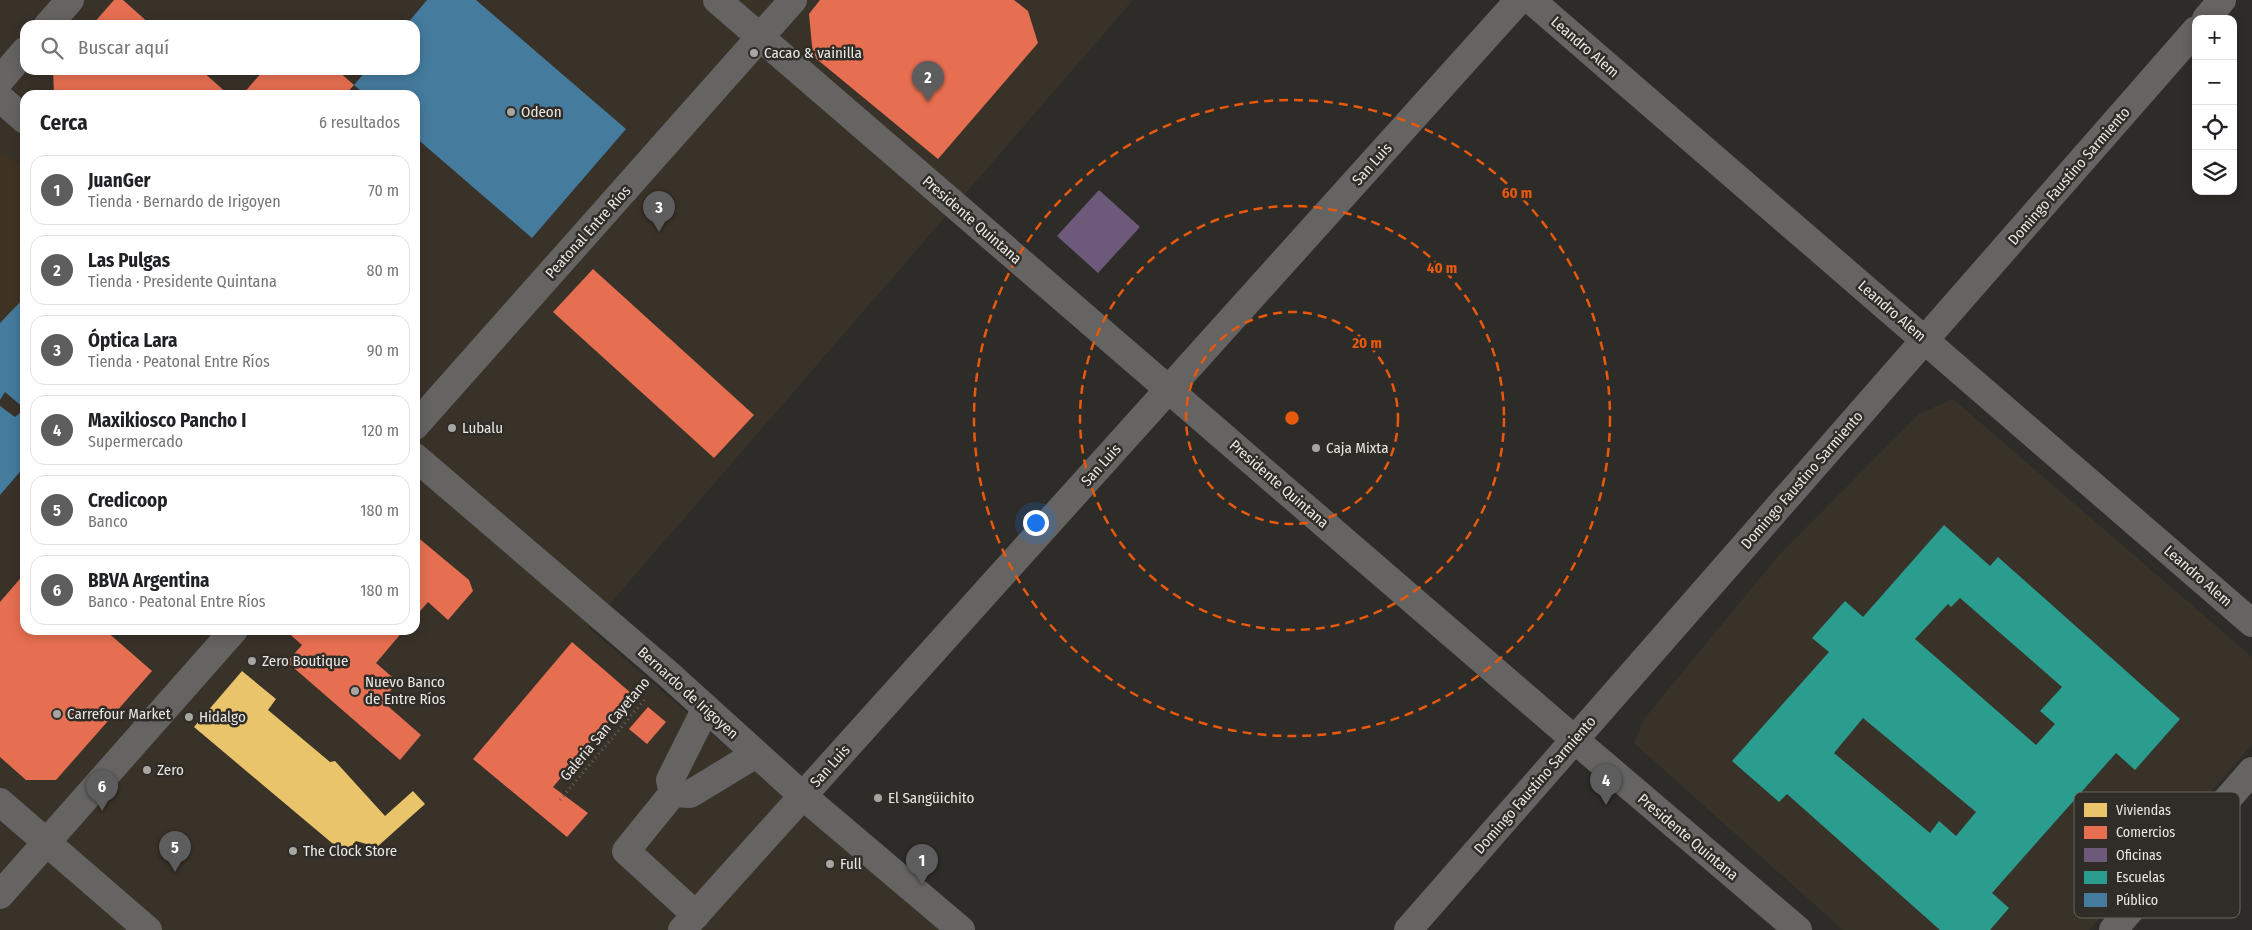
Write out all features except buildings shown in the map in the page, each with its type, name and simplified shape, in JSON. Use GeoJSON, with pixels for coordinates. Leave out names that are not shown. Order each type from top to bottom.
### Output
{"type":"FeatureCollection","features":[{"type":"Feature","properties":{"kind":"street"},"geometry":{"type":"LineString","coordinates":[[52,20],[70,0]]}},
{"type":"Feature","properties":{"kind":"street","name":"Presidente Quintana"},"geometry":{"type":"LineString","coordinates":[[718,0],[1574,740],[1798,930]]}},
{"type":"Feature","properties":{"kind":"street","name":"Peatonal Entre Ríos"},"geometry":{"type":"LineString","coordinates":[[420,420],[793,0]]}},
{"type":"Feature","properties":{"kind":"street","name":"San Luis"},"geometry":{"type":"LineString","coordinates":[[689,922],[1519,0]]}},
{"type":"Feature","properties":{"kind":"street","name":"Leandro Alem"},"geometry":{"type":"LineString","coordinates":[[1531,0],[2252,623]]}},
{"type":"Feature","properties":{"kind":"street"},"geometry":{"type":"LineString","coordinates":[[2209,15],[2222,0]]}},
{"type":"Feature","properties":{"kind":"street","name":"Domingo Faustino Sarmiento"},"geometry":{"type":"LineString","coordinates":[[1408,930],[2192,35]]}},
{"type":"Feature","properties":{"kind":"street"},"geometry":{"type":"LineString","coordinates":[[0,80],[20,57]]}},
{"type":"Feature","properties":{"kind":"street"},"geometry":{"type":"LineString","coordinates":[[0,98],[20,116]]}},
{"type":"Feature","properties":{"kind":"street","name":"Bernardo de Irigoyen"},"geometry":{"type":"LineString","coordinates":[[420,461],[667,673],[803,796],[961,930]]}},
{"type":"Feature","properties":{"kind":"street"},"geometry":{"type":"LineString","coordinates":[[0,895],[230,635]]}},
{"type":"Feature","properties":{"kind":"street"},"geometry":{"type":"LineString","coordinates":[[673,793],[670,780],[706,708]]}},
{"type":"Feature","properties":{"kind":"street"},"geometry":{"type":"LineString","coordinates":[[673,793],[690,794],[756,754]]}},
{"type":"Feature","properties":{"kind":"street"},"geometry":{"type":"LineString","coordinates":[[2234,792],[2252,771]]}},
{"type":"Feature","properties":{"kind":"street"},"geometry":{"type":"LineString","coordinates":[[673,793],[626,851],[689,922]]}},
{"type":"Feature","properties":{"kind":"street"},"geometry":{"type":"LineString","coordinates":[[0,802],[148,930]]}},
{"type":"Feature","properties":{"kind":"street"},"geometry":{"type":"LineString","coordinates":[[2112,930],[2123,918]]}},
{"type":"Feature","properties":{"kind":"path","name":"Galeria San Cayetano"},"geometry":{"type":"LineString","coordinates":[[560,800],[667,673]]}},
{"type":"Feature","properties":{"kind":"shaded area"},"geometry":{"type":"Polygon","coordinates":[[[0,0],[1133,0],[589,628],[939,930],[0,930],[0,0]]]}},
{"type":"Feature","properties":{"kind":"shaded area"},"geometry":{"type":"Polygon","coordinates":[[[6,155],[20,165],[20,303],[0,325],[0,157],[6,155]]]}},
{"type":"Feature","properties":{"kind":"shaded area"},"geometry":{"type":"Polygon","coordinates":[[[1953,399],[2252,657],[2252,745],[2211,792],[2074,792],[2074,918],[2100,918],[2089,930],[1843,930],[1634,743],[1644,719],[1779,555],[1919,414],[1953,399]]]}},
{"type":"Feature","properties":{"kind":"place","name":"Cacao & vainilla"},"geometry":{"type":"Point","coordinates":[754,53]}},
{"type":"Feature","properties":{"kind":"place","name":"Las Pulgas"},"geometry":{"type":"Point","coordinates":[928,102]}},
{"type":"Feature","properties":{"kind":"place","name":"Odeon"},"geometry":{"type":"Point","coordinates":[511,112]}},
{"type":"Feature","properties":{"kind":"place","name":"Óptica Lara"},"geometry":{"type":"Point","coordinates":[659,232]}},
{"type":"Feature","properties":{"kind":"place","name":"Lubalu"},"geometry":{"type":"Point","coordinates":[452,428]}},
{"type":"Feature","properties":{"kind":"place","name":"Caja Mixta"},"geometry":{"type":"Point","coordinates":[1316,448]}},
{"type":"Feature","properties":{"kind":"place","name":"Zero Boutique"},"geometry":{"type":"Point","coordinates":[252,661]}},
{"type":"Feature","properties":{"kind":"place","name":"Nuevo Banco de Entre Ríos"},"geometry":{"type":"Point","coordinates":[355,691]}},
{"type":"Feature","properties":{"kind":"place","name":"Carrefour Market"},"geometry":{"type":"Point","coordinates":[57,714]}},
{"type":"Feature","properties":{"kind":"place","name":"Hidalgo"},"geometry":{"type":"Point","coordinates":[189,717]}},
{"type":"Feature","properties":{"kind":"place","name":"Zero"},"geometry":{"type":"Point","coordinates":[147,770]}},
{"type":"Feature","properties":{"kind":"place","name":"El Sangüichito"},"geometry":{"type":"Point","coordinates":[878,798]}},
{"type":"Feature","properties":{"kind":"place","name":"Maxikiosco Pancho I"},"geometry":{"type":"Point","coordinates":[1606,805]}},
{"type":"Feature","properties":{"kind":"place","name":"BBVA Argentina"},"geometry":{"type":"Point","coordinates":[102,811]}},
{"type":"Feature","properties":{"kind":"place","name":"The Clock Store"},"geometry":{"type":"Point","coordinates":[293,851]}},
{"type":"Feature","properties":{"kind":"place","name":"Full"},"geometry":{"type":"Point","coordinates":[830,864]}},
{"type":"Feature","properties":{"kind":"place","name":"Credicoop"},"geometry":{"type":"Point","coordinates":[175,872]}},
{"type":"Feature","properties":{"kind":"place","name":"JuanGer"},"geometry":{"type":"Point","coordinates":[922,885]}}]}
